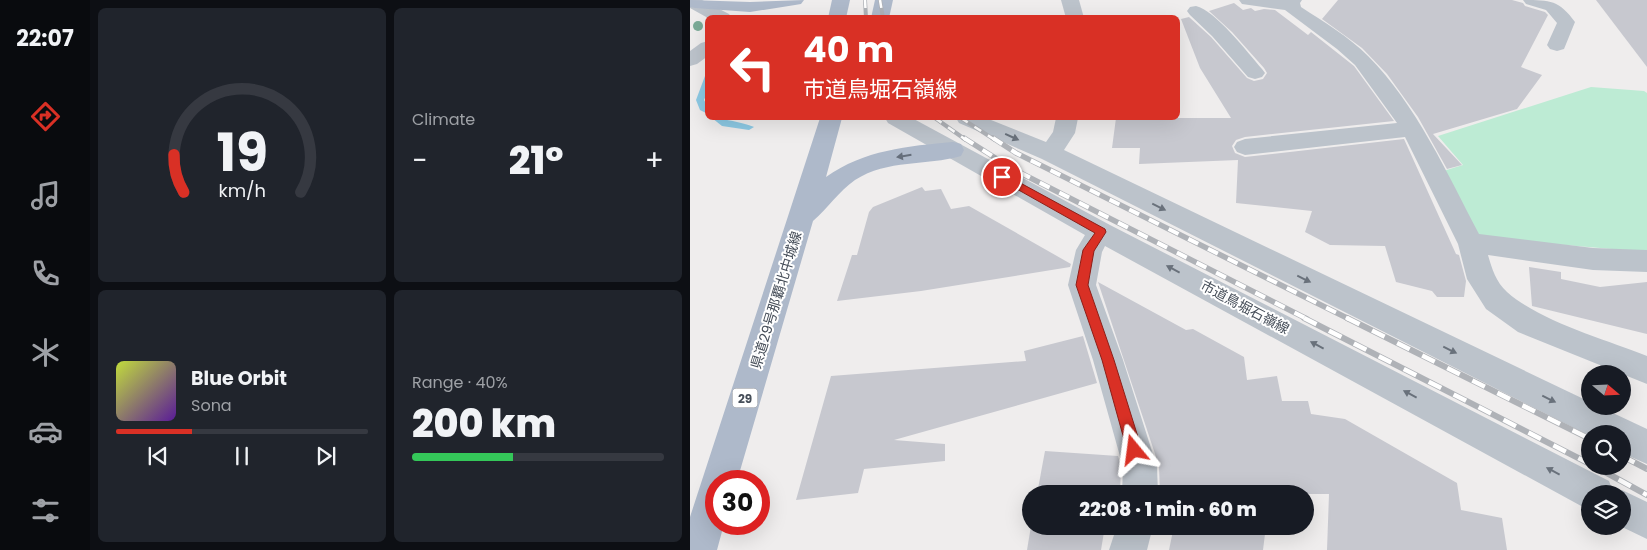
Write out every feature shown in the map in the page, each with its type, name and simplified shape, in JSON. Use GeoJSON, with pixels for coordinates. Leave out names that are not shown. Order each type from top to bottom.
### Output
{"type":"FeatureCollection","features":[{"type":"Feature","properties":{"kind":"main road"},"geometry":{"type":"LineString","coordinates":[[692,2],[750,7],[795,0]]}},
{"type":"Feature","properties":{"kind":"main road"},"geometry":{"type":"LineString","coordinates":[[838,15],[841,0]]}},
{"type":"Feature","properties":{"kind":"main road"},"geometry":{"type":"LineString","coordinates":[[881,15],[884,0]]}},
{"type":"Feature","properties":{"kind":"main road","name":"県道29号那覇北中城線"},"geometry":{"type":"LineString","coordinates":[[722,470],[830,120]]}},
{"type":"Feature","properties":{"kind":"main road"},"geometry":{"type":"LineString","coordinates":[[802,216],[836,182],[872,162],[902,155],[953,150]]}},
{"type":"Feature","properties":{"kind":"main road"},"geometry":{"type":"LineString","coordinates":[[698,550],[705,527]]}},
{"type":"Feature","properties":{"kind":"street"},"geometry":{"type":"LineString","coordinates":[[1070,0],[1074,15]]}},
{"type":"Feature","properties":{"kind":"street"},"geometry":{"type":"LineString","coordinates":[[1248,0],[1282,6],[1292,1],[1293,9],[1344,45],[1380,83],[1412,129],[1471,244],[1481,279],[1496,300],[1528,323],[1647,370]]}},
{"type":"Feature","properties":{"kind":"street"},"geometry":{"type":"LineString","coordinates":[[1532,0],[1552,6],[1566,22],[1557,45]]}},
{"type":"Feature","properties":{"kind":"street"},"geometry":{"type":"LineString","coordinates":[[692,2],[717,15]]}},
{"type":"Feature","properties":{"kind":"street"},"geometry":{"type":"LineString","coordinates":[[1191,29],[1185,17],[1204,5],[1219,32],[1254,73]]}},
{"type":"Feature","properties":{"kind":"street"},"geometry":{"type":"LineString","coordinates":[[739,15],[750,7]]}},
{"type":"Feature","properties":{"kind":"street"},"geometry":{"type":"LineString","coordinates":[[690,60],[705,49]]}},
{"type":"Feature","properties":{"kind":"street","name":"市道鳥堀石嶺線"},"geometry":{"type":"LineString","coordinates":[[900,120],[1101,232],[1581,486]]}},
{"type":"Feature","properties":{"kind":"street"},"geometry":{"type":"LineString","coordinates":[[972,120],[1050,153],[1603,425]]}},
{"type":"Feature","properties":{"kind":"street"},"geometry":{"type":"LineString","coordinates":[[1050,153],[1064,133],[1067,120]]}},
{"type":"Feature","properties":{"kind":"street"},"geometry":{"type":"LineString","coordinates":[[1245,147],[1412,129]]}},
{"type":"Feature","properties":{"kind":"street"},"geometry":{"type":"LineString","coordinates":[[1101,232],[1089,250],[1082,285],[1108,360],[1140,468],[1140,485]]}},
{"type":"Feature","properties":{"kind":"street"},"geometry":{"type":"LineString","coordinates":[[1471,244],[1494,245],[1593,259],[1647,261]]}},
{"type":"Feature","properties":{"kind":"street"},"geometry":{"type":"LineString","coordinates":[[1631,439],[1647,447]]}},
{"type":"Feature","properties":{"kind":"street"},"geometry":{"type":"LineString","coordinates":[[1631,513],[1647,521]]}},
{"type":"Feature","properties":{"kind":"street"},"geometry":{"type":"LineString","coordinates":[[1128,550],[1132,535]]}},
{"type":"Feature","properties":{"kind":"green space"},"geometry":{"type":"Polygon","coordinates":[[[1591,87],[1644,91],[1647,93],[1647,252],[1471,237],[1440,172],[1463,165],[1438,136],[1591,87]]]}},
{"type":"Feature","properties":{"kind":"building"},"geometry":{"type":"Polygon","coordinates":[[[1338,0],[1512,0],[1523,3],[1525,6],[1545,12],[1548,15],[1521,67],[1542,75],[1517,109],[1433,134],[1462,165],[1447,169],[1418,117],[1387,74],[1362,48],[1322,19],[1338,0]]]}},
{"type":"Feature","properties":{"kind":"building"},"geometry":{"type":"Polygon","coordinates":[[[1596,0],[1647,0],[1647,67],[1596,0]]]}},
{"type":"Feature","properties":{"kind":"building"},"geometry":{"type":"Polygon","coordinates":[[[1234,3],[1243,10],[1251,8],[1255,11],[1264,9],[1275,10],[1308,35],[1311,32],[1354,66],[1394,121],[1245,137],[1236,140],[1232,146],[1235,153],[1245,157],[1404,139],[1456,254],[1459,255],[1466,281],[1464,297],[1437,297],[1432,291],[1396,282],[1385,246],[1330,245],[1305,232],[1312,211],[1236,203],[1238,160],[1139,164],[1140,148],[1112,148],[1116,120],[1231,118],[1200,68],[1181,19],[1189,17],[1211,37],[1247,78],[1254,81],[1263,79],[1267,73],[1264,68],[1232,32],[1209,11],[1234,3]]]}},
{"type":"Feature","properties":{"kind":"building"},"geometry":{"type":"Polygon","coordinates":[[[922,187],[925,191],[941,189],[951,209],[969,206],[1071,264],[1070,267],[921,291],[837,301],[852,255],[857,255],[869,212],[873,207],[922,187]]]}},
{"type":"Feature","properties":{"kind":"building"},"geometry":{"type":"Polygon","coordinates":[[[1529,267],[1561,272],[1561,279],[1600,287],[1647,282],[1647,334],[1532,306],[1529,267]]]}},
{"type":"Feature","properties":{"kind":"building"},"geometry":{"type":"Polygon","coordinates":[[[1098,282],[1186,330],[1193,329],[1244,357],[1247,380],[1277,376],[1282,401],[1308,401],[1311,414],[1345,419],[1457,483],[1461,510],[1502,518],[1507,550],[1327,550],[1329,494],[1314,494],[1314,485],[1160,485],[1159,466],[1098,282]]]}},
{"type":"Feature","properties":{"kind":"building"},"geometry":{"type":"Polygon","coordinates":[[[1083,336],[1097,383],[894,440],[945,444],[945,461],[864,469],[858,493],[796,500],[831,376],[1026,361],[1024,351],[1083,336]]]}},
{"type":"Feature","properties":{"kind":"building"},"geometry":{"type":"Polygon","coordinates":[[[1045,451],[1118,456],[1121,467],[1120,485],[1039,485],[1045,451]]]}},
{"type":"Feature","properties":{"kind":"building"},"geometry":{"type":"Polygon","coordinates":[[[1030,535],[1104,535],[1101,550],[1027,550],[1030,535]]]}},
{"type":"Feature","properties":{"kind":"building"},"geometry":{"type":"Polygon","coordinates":[[[1172,535],[1265,535],[1263,550],[1169,550],[1172,535]]]}},
{"type":"Feature","properties":{"kind":"waterway"},"geometry":{"type":"LineString","coordinates":[[705,86],[700,100],[705,109]]}},
{"type":"Feature","properties":{"kind":"waterway"},"geometry":{"type":"LineString","coordinates":[[719,120],[725,124],[749,127]]}},
{"type":"Feature","properties":{"kind":"railway"},"geometry":{"type":"LineString","coordinates":[[865,0],[866,15]]}},
{"type":"Feature","properties":{"kind":"railway"},"geometry":{"type":"LineString","coordinates":[[880,0],[882,15]]}},
{"type":"Feature","properties":{"kind":"railway"},"geometry":{"type":"LineString","coordinates":[[938,120],[966,140]]}},
{"type":"Feature","properties":{"kind":"railway"},"geometry":{"type":"LineString","coordinates":[[964,120],[995,140]]}},
{"type":"Feature","properties":{"kind":"railway"},"geometry":{"type":"LineString","coordinates":[[964,138],[1011,168],[1307,319]]}},
{"type":"Feature","properties":{"kind":"railway"},"geometry":{"type":"LineString","coordinates":[[993,138],[1016,153],[1349,319]]}},
{"type":"Feature","properties":{"kind":"railway"},"geometry":{"type":"LineString","coordinates":[[1304,318],[1581,459]]}},
{"type":"Feature","properties":{"kind":"railway"},"geometry":{"type":"LineString","coordinates":[[1347,318],[1581,435]]}},
{"type":"Feature","properties":{"kind":"railway"},"geometry":{"type":"LineString","coordinates":[[1631,461],[1647,469]]}},
{"type":"Feature","properties":{"kind":"railway"},"geometry":{"type":"LineString","coordinates":[[1610,475],[1647,495]]}},
{"type":"Feature","properties":{"kind":"route"},"geometry":{"type":"LineString","coordinates":[[1002,177],[1101,232],[1089,250],[1082,285],[1108,360],[1134,450]]}}]}
